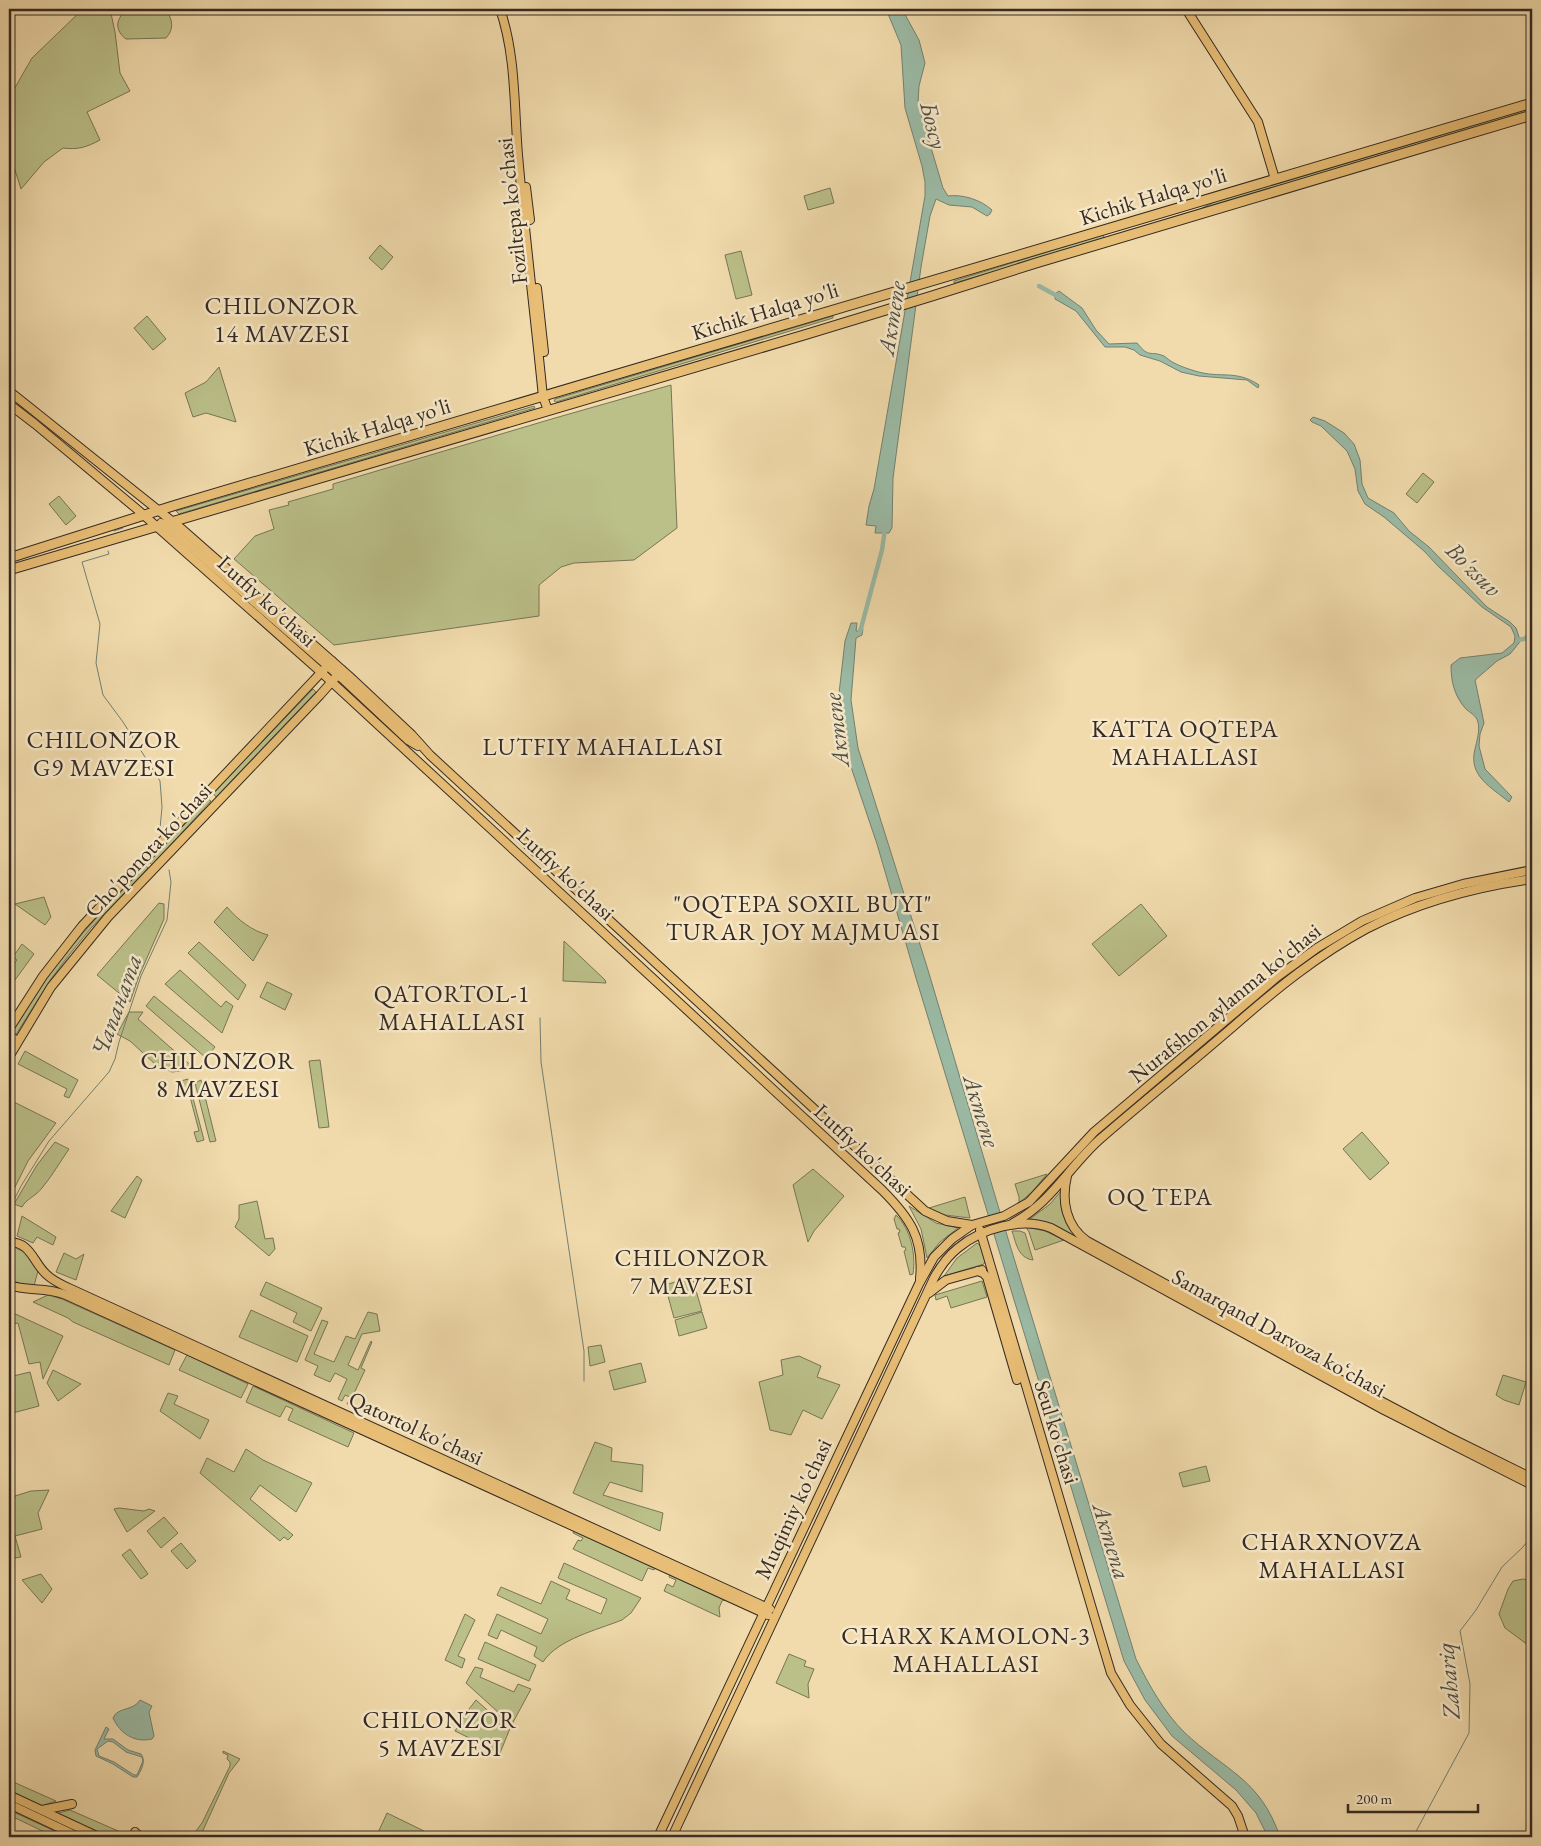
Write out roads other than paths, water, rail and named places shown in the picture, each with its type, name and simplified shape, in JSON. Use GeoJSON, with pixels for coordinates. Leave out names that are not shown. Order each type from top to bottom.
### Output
{"type":"FeatureCollection","features":[{"type":"Feature","properties":{"kind":"highway","name":"Kichik Halqa yo'li"},"geometry":{"type":"LineString","coordinates":[[9,570],[145,529],[161,520],[545,396],[1532,103]]}},
{"type":"Feature","properties":{"kind":"highway","name":"Kichik Halqa yo'li"},"geometry":{"type":"LineString","coordinates":[[9,558],[141,517],[161,520],[182,518],[840,324],[1170,222],[1532,115]]}},
{"type":"Feature","properties":{"kind":"highway"},"geometry":{"type":"LineString","coordinates":[[1400,142],[1403,153]]}},
{"type":"Feature","properties":{"kind":"highway"},"geometry":{"type":"LineString","coordinates":[[1168,212],[1170,222]]}},
{"type":"Feature","properties":{"kind":"highway"},"geometry":{"type":"LineString","coordinates":[[1103,231],[1107,235],[1104,242]]}},
{"type":"Feature","properties":{"kind":"highway"},"geometry":{"type":"LineString","coordinates":[[836,309],[840,324]]}},
{"type":"Feature","properties":{"kind":"highway"},"geometry":{"type":"LineString","coordinates":[[141,517],[146,522],[145,529]]}},
{"type":"Feature","properties":{"kind":"highway"},"geometry":{"type":"LineString","coordinates":[[44,548],[50,550],[48,558]]}},
{"type":"Feature","properties":{"kind":"main road","name":"Foziltepa ko'chasi"},"geometry":{"type":"LineString","coordinates":[[500,9],[507,31],[513,80],[519,161],[548,410]]}},
{"type":"Feature","properties":{"kind":"main road","name":"Foziltepa ko'chasi"},"geometry":{"type":"LineString","coordinates":[[505,9],[511,30],[518,80],[523,158],[545,396]]}},
{"type":"Feature","properties":{"kind":"main road"},"geometry":{"type":"LineString","coordinates":[[1186,9],[1258,122],[1275,180]]}},
{"type":"Feature","properties":{"kind":"main road","name":"Lutfiy ko'chasi"},"geometry":{"type":"LineString","coordinates":[[9,391],[41,416],[161,520],[327,667],[340,672],[407,730],[430,755],[925,1211],[946,1221],[975,1224]]}},
{"type":"Feature","properties":{"kind":"main road","name":"Lutfiy ko'chasi"},"geometry":{"type":"LineString","coordinates":[[9,404],[35,424],[141,517],[161,520],[182,530],[327,667],[332,682],[882,1190],[904,1213],[914,1231],[919,1251],[919,1284]]}},
{"type":"Feature","properties":{"kind":"main road"},"geometry":{"type":"LineString","coordinates":[[35,424],[41,416]]}},
{"type":"Feature","properties":{"kind":"main road"},"geometry":{"type":"LineString","coordinates":[[182,518],[182,530]]}},
{"type":"Feature","properties":{"kind":"main road","name":"Cho'ponota ko'chasi"},"geometry":{"type":"LineString","coordinates":[[9,1029],[66,944],[327,667]]}},
{"type":"Feature","properties":{"kind":"main road","name":"Cho'ponota ko'chasi"},"geometry":{"type":"LineString","coordinates":[[9,1057],[51,987],[108,917],[340,672]]}},
{"type":"Feature","properties":{"kind":"main road"},"geometry":{"type":"LineString","coordinates":[[448,790],[449,781],[457,780]]}},
{"type":"Feature","properties":{"kind":"main road"},"geometry":{"type":"LineString","coordinates":[[207,794],[216,802]]}},
{"type":"Feature","properties":{"kind":"main road"},"geometry":{"type":"LineString","coordinates":[[143,861],[152,870]]}},
{"type":"Feature","properties":{"kind":"main road","name":"Nurafshon aylanma ko'chasi"},"geometry":{"type":"LineString","coordinates":[[988,1221],[1004,1216],[1029,1202],[1078,1147],[1175,1063],[1299,961],[1366,919],[1421,895],[1463,884],[1532,870]]}},
{"type":"Feature","properties":{"kind":"main road"},"geometry":{"type":"LineString","coordinates":[[1518,872],[1522,876],[1520,881]]}},
{"type":"Feature","properties":{"kind":"main road","name":"Nurafshon aylanma ko'chasi"},"geometry":{"type":"LineString","coordinates":[[1007,1226],[1037,1208],[1099,1140],[1305,968],[1370,927],[1402,912],[1440,898],[1532,879]]}},
{"type":"Feature","properties":{"kind":"main road"},"geometry":{"type":"LineString","coordinates":[[1366,919],[1366,924],[1370,927]]}},
{"type":"Feature","properties":{"kind":"main road"},"geometry":{"type":"LineString","coordinates":[[1299,961],[1304,963],[1305,968]]}},
{"type":"Feature","properties":{"kind":"main road"},"geometry":{"type":"LineString","coordinates":[[1238,1010],[1244,1017]]}},
{"type":"Feature","properties":{"kind":"main road"},"geometry":{"type":"LineString","coordinates":[[725,1045],[733,1043],[733,1034]]}},
{"type":"Feature","properties":{"kind":"main road"},"geometry":{"type":"LineString","coordinates":[[9,1035],[17,1041]]}},
{"type":"Feature","properties":{"kind":"main road"},"geometry":{"type":"LineString","coordinates":[[751,1070],[752,1062],[761,1060]]}},
{"type":"Feature","properties":{"kind":"main road"},"geometry":{"type":"LineString","coordinates":[[1175,1063],[1181,1070]]}},
{"type":"Feature","properties":{"kind":"main road"},"geometry":{"type":"LineString","coordinates":[[1148,1086],[1154,1093]]}},
{"type":"Feature","properties":{"kind":"main road","name":"Samarqand Darvoza koʻchasi"},"geometry":{"type":"LineString","coordinates":[[1067,1174],[1064,1198],[1067,1214],[1074,1229],[1087,1241],[1529,1480]]}},
{"type":"Feature","properties":{"kind":"main road","name":"Muqimiy ko'chasi"},"geometry":{"type":"LineString","coordinates":[[658,1837],[928,1267],[952,1239],[975,1224],[988,1221]]}},
{"type":"Feature","properties":{"kind":"main road","name":"Seul ko'chasi"},"geometry":{"type":"LineString","coordinates":[[975,1224],[981,1234],[1111,1673],[1130,1705],[1156,1738],[1179,1761],[1232,1806],[1239,1818],[1245,1837]]}},
{"type":"Feature","properties":{"kind":"main road","name":"Samarqand Darvoza koʻchasi"},"geometry":{"type":"LineString","coordinates":[[1007,1226],[1031,1224],[1050,1228],[1384,1410],[1529,1480]]}},
{"type":"Feature","properties":{"kind":"main road","name":"Muqimiy ko'chasi"},"geometry":{"type":"LineString","coordinates":[[672,1837],[934,1278],[947,1258],[960,1246],[981,1234],[1007,1226]]}},
{"type":"Feature","properties":{"kind":"main road","name":"Qatortol ko'chasi"},"geometry":{"type":"LineString","coordinates":[[9,1242],[18,1243],[27,1248],[50,1278],[71,1289],[363,1426],[775,1615]]}},
{"type":"Feature","properties":{"kind":"main road"},"geometry":{"type":"LineString","coordinates":[[923,1300],[942,1282],[978,1272],[986,1266],[988,1259]]}},
{"type":"Feature","properties":{"kind":"main road"},"geometry":{"type":"LineString","coordinates":[[37,1288],[44,1282],[44,1271]]}},
{"type":"Feature","properties":{"kind":"main road","name":"Seul ko'chasi"},"geometry":{"type":"LineString","coordinates":[[978,1272],[982,1272],[987,1277],[1100,1654],[1111,1682],[1126,1707],[1152,1742],[1230,1811],[1240,1837]]}},
{"type":"Feature","properties":{"kind":"main road","name":"Qatortol ko'chasi"},"geometry":{"type":"LineString","coordinates":[[9,1285],[24,1289],[51,1290],[66,1295],[363,1426]]}},
{"type":"Feature","properties":{"kind":"main road"},"geometry":{"type":"LineString","coordinates":[[851,1427],[854,1434],[861,1433]]}},
{"type":"Feature","properties":{"kind":"main road"},"geometry":{"type":"LineString","coordinates":[[804,1527],[814,1532]]}},
{"type":"Feature","properties":{"kind":"main road"},"geometry":{"type":"LineString","coordinates":[[726,1691],[733,1691],[738,1696]]}},
{"type":"Feature","properties":{"kind":"main road"},"geometry":{"type":"LineString","coordinates":[[679,1792],[684,1797],[691,1797]]}},
{"type":"Feature","properties":{"kind":"main road"},"geometry":{"type":"LineString","coordinates":[[9,1795],[99,1837]]}},
{"type":"Feature","properties":{"kind":"main road"},"geometry":{"type":"LineString","coordinates":[[9,1804],[79,1837]]}},
{"type":"Feature","properties":{"kind":"main road"},"geometry":{"type":"LineString","coordinates":[[42,1810],[72,1804]]}},
{"type":"Feature","properties":{"kind":"main road"},"geometry":{"type":"LineString","coordinates":[[58,1828],[65,1837]]}},
{"type":"Feature","properties":{"kind":"waterway","name":"Bo'zsuv"},"geometry":{"type":"LineString","coordinates":[[1039,286],[1059,297]]}},
{"type":"Feature","properties":{"kind":"waterway","name":"Чапаната"},"geometry":{"type":"LineString","coordinates":[[114,531],[123,528]]}},
{"type":"Feature","properties":{"kind":"waterway","name":"Актепе"},"geometry":{"type":"LineString","coordinates":[[860,632],[882,550],[885,529]]}},
{"type":"Feature","properties":{"kind":"waterway","name":"Чапаната"},"geometry":{"type":"LineString","coordinates":[[108,551],[109,554],[82,562],[100,624],[96,663],[103,695],[123,722],[160,781],[162,807],[160,829]]}},
{"type":"Feature","properties":{"kind":"waterway"},"geometry":{"type":"LineString","coordinates":[[1518,640],[1524,639],[1532,633]]}},
{"type":"Feature","properties":{"kind":"waterway","name":"Чапаната"},"geometry":{"type":"LineString","coordinates":[[9,1210],[21,1186],[49,1141],[109,1072],[115,1059],[141,976],[167,920],[171,882],[169,870]]}},
{"type":"Feature","properties":{"kind":"waterway"},"geometry":{"type":"LineString","coordinates":[[540,1018],[541,1062],[584,1351],[584,1381]]}},
{"type":"Feature","properties":{"kind":"waterway"},"geometry":{"type":"LineString","coordinates":[[1531,1466],[1532,1455]]}},
{"type":"Feature","properties":{"kind":"waterway","name":"Zahariq"},"geometry":{"type":"LineString","coordinates":[[1413,1837],[1469,1733],[1470,1684],[1460,1631],[1476,1610],[1502,1567],[1530,1538],[1532,1517],[1529,1503]]}},
{"type":"Feature","properties":{"kind":"district","name":"CHILONZOR 14 MAVZESI"},"geometry":{"type":"Point","coordinates":[282,319]}},
{"type":"Feature","properties":{"kind":"district","name":"KATTA OQTEPA MAHALLASI"},"geometry":{"type":"Point","coordinates":[1185,742]}},
{"type":"Feature","properties":{"kind":"district","name":"LUTFIY MAHALLASI"},"geometry":{"type":"Point","coordinates":[603,746]}},
{"type":"Feature","properties":{"kind":"district","name":"CHILONZOR G9 MAVZESI"},"geometry":{"type":"Point","coordinates":[104,753]}},
{"type":"Feature","properties":{"kind":"district","name":"\"OQTEPA SOXIL BUYI\" TURAR JOY MAJMUASI"},"geometry":{"type":"Point","coordinates":[803,917]}},
{"type":"Feature","properties":{"kind":"district","name":"QATORTOL-1 MAHALLASI"},"geometry":{"type":"Point","coordinates":[452,1007]}},
{"type":"Feature","properties":{"kind":"district","name":"CHILONZOR 8 MAVZESI"},"geometry":{"type":"Point","coordinates":[218,1074]}},
{"type":"Feature","properties":{"kind":"district","name":"OQ TEPA"},"geometry":{"type":"Point","coordinates":[1160,1196]}},
{"type":"Feature","properties":{"kind":"district","name":"CHILONZOR 7 MAVZESI"},"geometry":{"type":"Point","coordinates":[692,1271]}},
{"type":"Feature","properties":{"kind":"district","name":"CHARXNOVZA MAHALLASI"},"geometry":{"type":"Point","coordinates":[1332,1555]}},
{"type":"Feature","properties":{"kind":"district","name":"CHARX KAMOLON-3 MAHALLASI"},"geometry":{"type":"Point","coordinates":[966,1649]}},
{"type":"Feature","properties":{"kind":"district","name":"CHILONZOR 5 MAVZESI"},"geometry":{"type":"Point","coordinates":[440,1733]}},
{"type":"Feature","properties":{"kind":"water label","name":"Бозсу"},"geometry":{"type":"Point","coordinates":[934,125]}},
{"type":"Feature","properties":{"kind":"water label","name":"Актепа"},"geometry":{"type":"Point","coordinates":[1112,1541]}}]}
